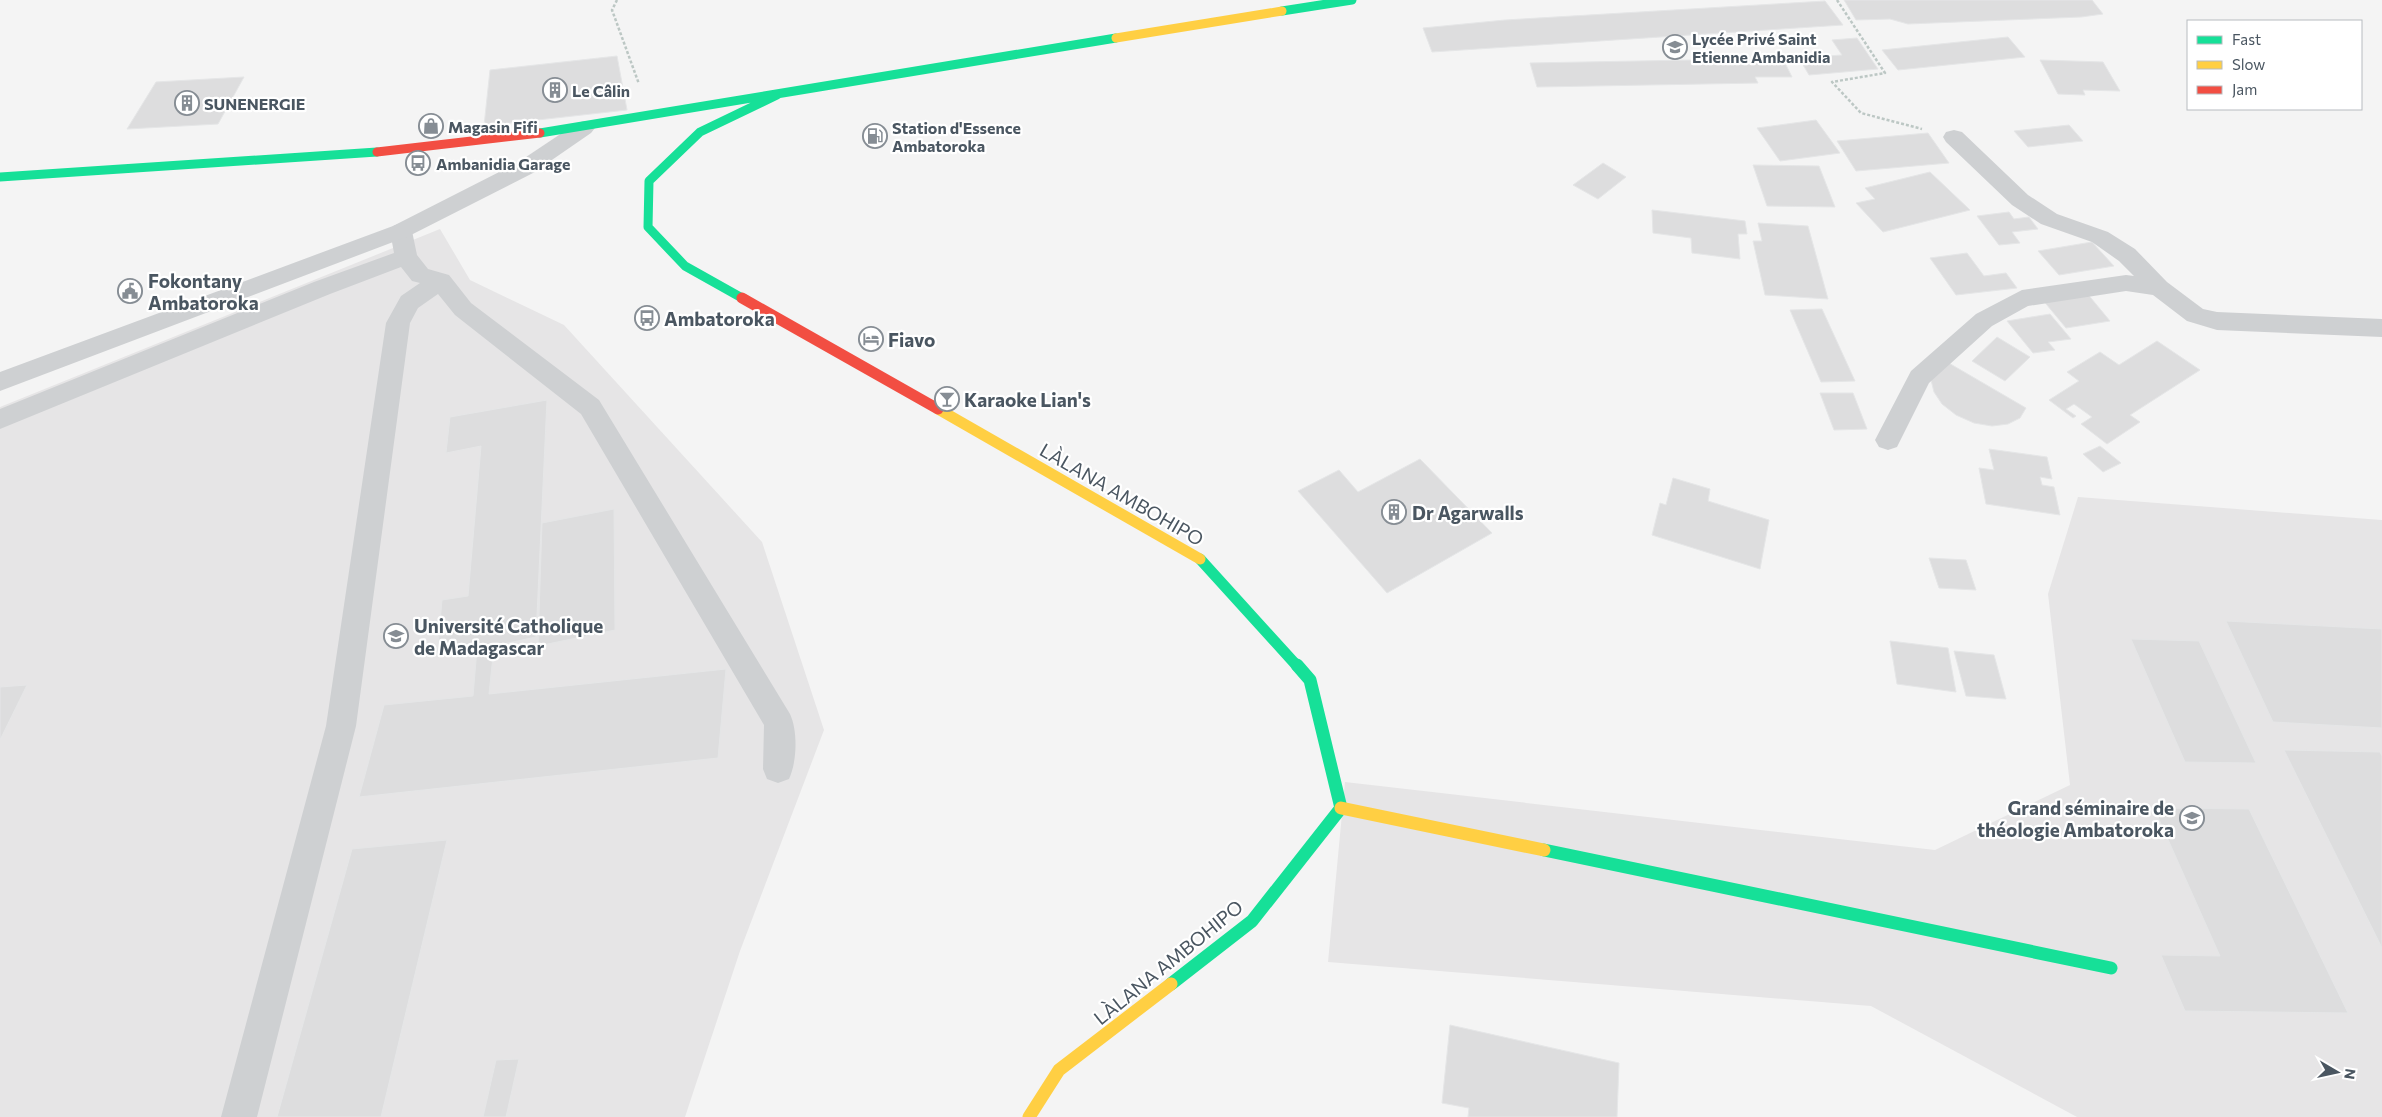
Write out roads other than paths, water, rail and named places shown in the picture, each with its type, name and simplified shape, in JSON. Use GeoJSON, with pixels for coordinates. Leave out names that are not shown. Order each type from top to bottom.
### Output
{"type":"FeatureCollection","features":[{"type":"Feature","properties":{"kind":"street"},"geometry":{"type":"LineString","coordinates":[[0,177],[327,155],[584,128],[650,114],[1352,0]]}},
{"type":"Feature","properties":{"kind":"street","name":"LÀLANA AMBOHIPO"},"geometry":{"type":"LineString","coordinates":[[777,94],[700,132],[649,181],[648,227],[685,266],[1196,555],[1310,680],[1341,808],[1252,921],[1059,1070],[1029,1117]]}},
{"type":"Feature","properties":{"kind":"street"},"geometry":{"type":"LineString","coordinates":[[0,382],[401,231],[525,168],[584,128]]}},
{"type":"Feature","properties":{"kind":"street"},"geometry":{"type":"LineString","coordinates":[[1954,137],[2020,200],[2049,219],[2100,237],[2127,255],[2159,288],[2195,315],[2218,320],[2382,328]]}},
{"type":"Feature","properties":{"kind":"street"},"geometry":{"type":"LineString","coordinates":[[401,231],[406,257],[420,275],[440,281],[463,309],[590,407],[779,723],[778,770]]}},
{"type":"Feature","properties":{"kind":"street"},"geometry":{"type":"LineString","coordinates":[[0,420],[322,288],[406,257]]}},
{"type":"Feature","properties":{"kind":"street"},"geometry":{"type":"LineString","coordinates":[[239,1117],[341,726],[398,323],[409,302],[440,281]]}},
{"type":"Feature","properties":{"kind":"street"},"geometry":{"type":"LineString","coordinates":[[1888,440],[1920,377],[1984,320],[2022,298],[2126,283],[2159,288]]}},
{"type":"Feature","properties":{"kind":"street"},"geometry":{"type":"LineString","coordinates":[[1341,808],[2111,968]]}},
{"type":"Feature","properties":{"kind":"place","name":"Lycée Privé Saint Etienne Ambanidia"},"geometry":{"type":"Point","coordinates":[1675,47]}},
{"type":"Feature","properties":{"kind":"place","name":"Le Câlin"},"geometry":{"type":"Point","coordinates":[555,90]}},
{"type":"Feature","properties":{"kind":"place","name":"SUNENERGIE"},"geometry":{"type":"Point","coordinates":[187,103]}},
{"type":"Feature","properties":{"kind":"place","name":"Magasin Fifi"},"geometry":{"type":"Point","coordinates":[431,126]}},
{"type":"Feature","properties":{"kind":"place","name":"Station d'Essence Ambatoroka"},"geometry":{"type":"Point","coordinates":[875,136]}},
{"type":"Feature","properties":{"kind":"place","name":"Ambanidia Garage"},"geometry":{"type":"Point","coordinates":[418,163]}},
{"type":"Feature","properties":{"kind":"place","name":"Fokontany Ambatoroka"},"geometry":{"type":"Point","coordinates":[130,291]}},
{"type":"Feature","properties":{"kind":"place","name":"Ambatoroka"},"geometry":{"type":"Point","coordinates":[647,318]}},
{"type":"Feature","properties":{"kind":"place","name":"Fiavo"},"geometry":{"type":"Point","coordinates":[871,339]}},
{"type":"Feature","properties":{"kind":"place","name":"Karaoke Lian's"},"geometry":{"type":"Point","coordinates":[947,399]}},
{"type":"Feature","properties":{"kind":"place","name":"Dr Agarwalls"},"geometry":{"type":"Point","coordinates":[1394,512]}},
{"type":"Feature","properties":{"kind":"place","name":"Université Catholique de Madagascar"},"geometry":{"type":"Point","coordinates":[396,636]}},
{"type":"Feature","properties":{"kind":"place","name":"Grand séminaire de théologie Ambatoroka"},"geometry":{"type":"Point","coordinates":[2192,818]}}]}
